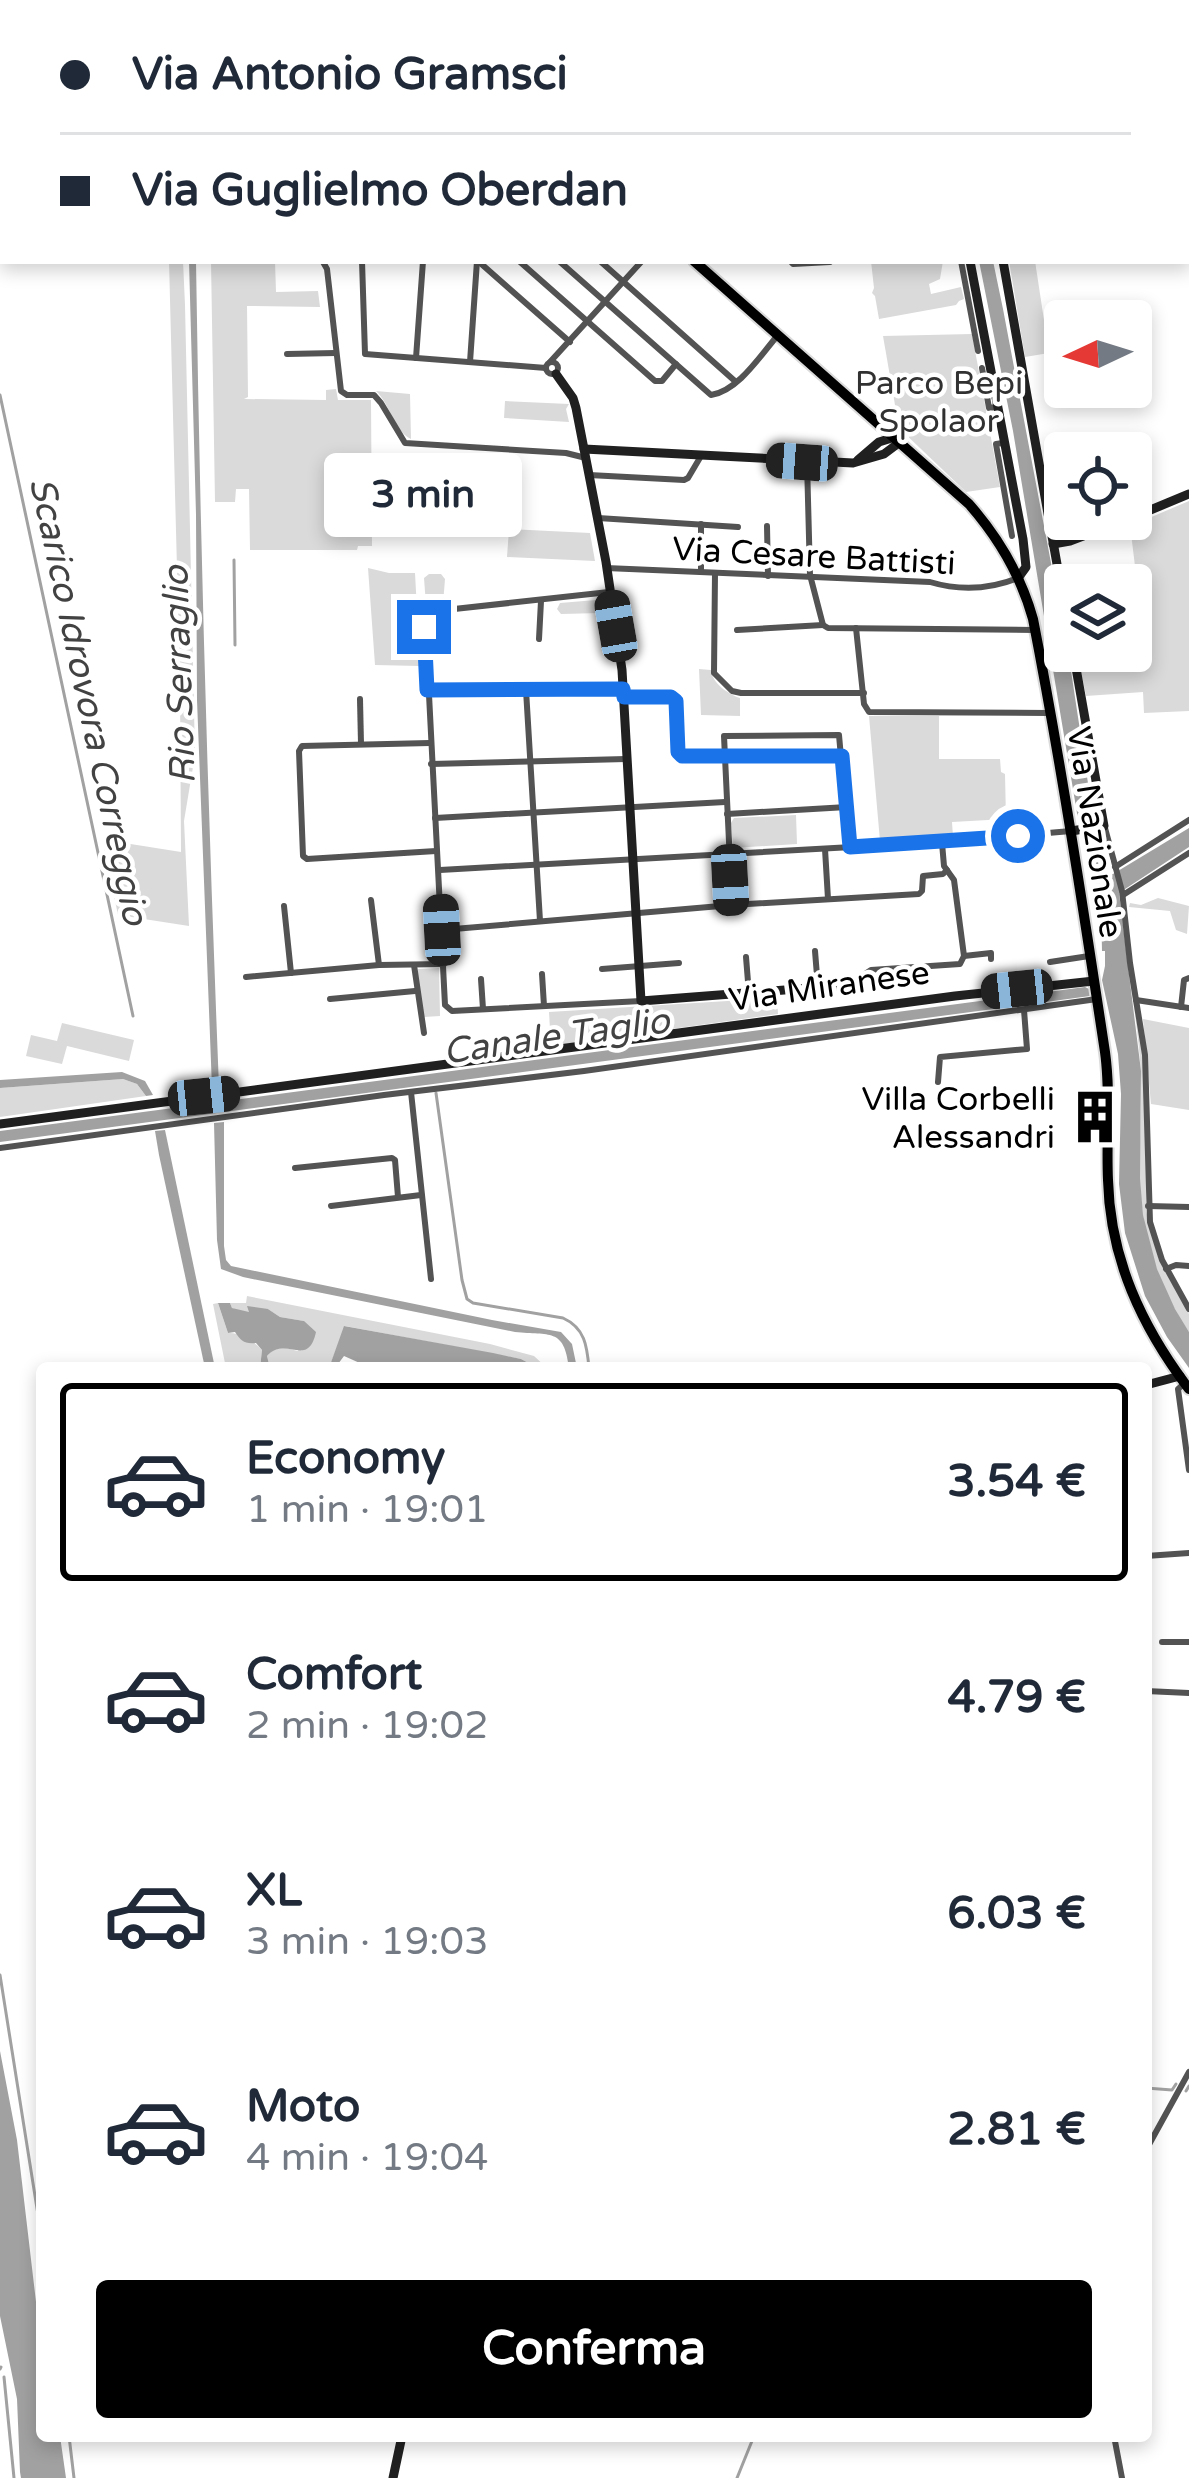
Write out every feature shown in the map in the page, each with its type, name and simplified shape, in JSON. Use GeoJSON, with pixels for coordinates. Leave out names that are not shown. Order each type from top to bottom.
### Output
{"type":"FeatureCollection","features":[{"type":"Feature","properties":{"kind":"main road","name":"Via Nazionale"},"geometry":{"type":"LineString","coordinates":[[697,264],[969,504],[1018,578],[1036,630],[1076,831],[1109,1082],[1107,1168],[1112,1226],[1129,1289],[1181,1384]]}},
{"type":"Feature","properties":{"kind":"street"},"geometry":{"type":"LineString","coordinates":[[324,264],[341,391],[374,395],[405,443],[853,463],[875,458],[898,440]]}},
{"type":"Feature","properties":{"kind":"street"},"geometry":{"type":"LineString","coordinates":[[362,264],[364,354],[550,368],[573,398],[598,518],[623,693],[640,1001]]}},
{"type":"Feature","properties":{"kind":"street"},"geometry":{"type":"LineString","coordinates":[[416,358],[423,264]]}},
{"type":"Feature","properties":{"kind":"street"},"geometry":{"type":"LineString","coordinates":[[470,362],[478,264]]}},
{"type":"Feature","properties":{"kind":"street"},"geometry":{"type":"LineString","coordinates":[[481,264],[570,342]]}},
{"type":"Feature","properties":{"kind":"street"},"geometry":{"type":"LineString","coordinates":[[522,264],[655,381],[662,380],[676,364]]}},
{"type":"Feature","properties":{"kind":"street"},"geometry":{"type":"LineString","coordinates":[[563,264],[711,395],[736,382],[778,335]]}},
{"type":"Feature","properties":{"kind":"street"},"geometry":{"type":"LineString","coordinates":[[603,264],[736,382]]}},
{"type":"Feature","properties":{"kind":"street"},"geometry":{"type":"LineString","coordinates":[[550,368],[639,264]]}},
{"type":"Feature","properties":{"kind":"street"},"geometry":{"type":"LineString","coordinates":[[962,264],[1000,406],[1026,567],[1018,578]]}},
{"type":"Feature","properties":{"kind":"street"},"geometry":{"type":"LineString","coordinates":[[970,264],[978,351]]}},
{"type":"Feature","properties":{"kind":"street"},"geometry":{"type":"LineString","coordinates":[[1004,264],[1057,564]]}},
{"type":"Feature","properties":{"kind":"street"},"geometry":{"type":"LineString","coordinates":[[287,354],[336,353]]}},
{"type":"Feature","properties":{"kind":"street"},"geometry":{"type":"LineString","coordinates":[[982,368],[989,408],[1000,406]]}},
{"type":"Feature","properties":{"kind":"street"},"geometry":{"type":"LineString","coordinates":[[870,416],[871,449]]}},
{"type":"Feature","properties":{"kind":"street"},"geometry":{"type":"LineString","coordinates":[[853,463],[883,440],[898,440]]}},
{"type":"Feature","properties":{"kind":"street"},"geometry":{"type":"LineString","coordinates":[[590,475],[685,480],[701,456]]}},
{"type":"Feature","properties":{"kind":"street"},"geometry":{"type":"LineString","coordinates":[[807,462],[811,579],[823,625]]}},
{"type":"Feature","properties":{"kind":"street"},"geometry":{"type":"LineString","coordinates":[[1152,509],[1189,494]]}},
{"type":"Feature","properties":{"kind":"street"},"geometry":{"type":"LineString","coordinates":[[598,518],[738,527]]}},
{"type":"Feature","properties":{"kind":"street"},"geometry":{"type":"LineString","coordinates":[[1012,536],[1016,523]]}},
{"type":"Feature","properties":{"kind":"street"},"geometry":{"type":"LineString","coordinates":[[701,524],[701,572]]}},
{"type":"Feature","properties":{"kind":"street"},"geometry":{"type":"LineString","coordinates":[[767,526],[768,576]]}},
{"type":"Feature","properties":{"kind":"street"},"geometry":{"type":"LineString","coordinates":[[1053,544],[1073,540]]}},
{"type":"Feature","properties":{"kind":"street","name":"Via Cesare Battisti"},"geometry":{"type":"LineString","coordinates":[[606,568],[930,582],[968,589],[1018,578]]}},
{"type":"Feature","properties":{"kind":"street"},"geometry":{"type":"LineString","coordinates":[[715,573],[713,668],[716,678],[732,691],[864,693]]}},
{"type":"Feature","properties":{"kind":"street"},"geometry":{"type":"LineString","coordinates":[[609,592],[429,614],[424,621],[446,1005],[450,1010],[483,1010],[866,985]]}},
{"type":"Feature","properties":{"kind":"street"},"geometry":{"type":"LineString","coordinates":[[539,640],[541,600]]}},
{"type":"Feature","properties":{"kind":"street"},"geometry":{"type":"LineString","coordinates":[[737,630],[823,625],[1036,630]]}},
{"type":"Feature","properties":{"kind":"street"},"geometry":{"type":"LineString","coordinates":[[856,628],[866,709],[872,713],[1050,713]]}},
{"type":"Feature","properties":{"kind":"street"},"geometry":{"type":"LineString","coordinates":[[1077,672],[1099,796],[1100,827],[1123,893],[1147,1076],[1148,1206],[1166,1269],[1189,1309]]}},
{"type":"Feature","properties":{"kind":"street"},"geometry":{"type":"LineString","coordinates":[[427,690],[675,698],[680,754],[842,756]]}},
{"type":"Feature","properties":{"kind":"street"},"geometry":{"type":"LineString","coordinates":[[526,690],[540,921]]}},
{"type":"Feature","properties":{"kind":"street"},"geometry":{"type":"LineString","coordinates":[[360,699],[361,744]]}},
{"type":"Feature","properties":{"kind":"street"},"geometry":{"type":"LineString","coordinates":[[732,905],[724,736],[838,735],[850,847]]}},
{"type":"Feature","properties":{"kind":"street"},"geometry":{"type":"LineString","coordinates":[[430,743],[302,746],[304,858],[437,851]]}},
{"type":"Feature","properties":{"kind":"street"},"geometry":{"type":"LineString","coordinates":[[431,764],[626,759]]}},
{"type":"Feature","properties":{"kind":"street"},"geometry":{"type":"LineString","coordinates":[[435,818],[727,802]]}},
{"type":"Feature","properties":{"kind":"street"},"geometry":{"type":"LineString","coordinates":[[727,814],[847,807]]}},
{"type":"Feature","properties":{"kind":"street"},"geometry":{"type":"LineString","coordinates":[[1115,870],[1186,820]]}},
{"type":"Feature","properties":{"kind":"street"},"geometry":{"type":"LineString","coordinates":[[438,870],[942,842],[1100,827]]}},
{"type":"Feature","properties":{"kind":"street"},"geometry":{"type":"LineString","coordinates":[[869,1006],[862,976],[871,970],[960,964],[964,956],[954,880],[944,864],[942,842]]}},
{"type":"Feature","properties":{"kind":"street"},"geometry":{"type":"LineString","coordinates":[[825,848],[828,899]]}},
{"type":"Feature","properties":{"kind":"street"},"geometry":{"type":"LineString","coordinates":[[1123,893],[1189,853]]}},
{"type":"Feature","properties":{"kind":"street"},"geometry":{"type":"LineString","coordinates":[[442,930],[636,912],[919,895],[923,876],[947,871]]}},
{"type":"Feature","properties":{"kind":"street"},"geometry":{"type":"LineString","coordinates":[[371,900],[379,965]]}},
{"type":"Feature","properties":{"kind":"street"},"geometry":{"type":"LineString","coordinates":[[284,906],[291,973]]}},
{"type":"Feature","properties":{"kind":"street"},"geometry":{"type":"LineString","coordinates":[[815,951],[818,988]]}},
{"type":"Feature","properties":{"kind":"street"},"geometry":{"type":"LineString","coordinates":[[964,956],[991,953],[991,959]]}},
{"type":"Feature","properties":{"kind":"street"},"geometry":{"type":"LineString","coordinates":[[1050,962],[1089,956]]}},
{"type":"Feature","properties":{"kind":"street"},"geometry":{"type":"LineString","coordinates":[[746,957],[749,994]]}},
{"type":"Feature","properties":{"kind":"street"},"geometry":{"type":"LineString","coordinates":[[602,969],[679,963]]}},
{"type":"Feature","properties":{"kind":"street"},"geometry":{"type":"LineString","coordinates":[[414,964],[424,1033]]}},
{"type":"Feature","properties":{"kind":"street"},"geometry":{"type":"LineString","coordinates":[[246,977],[444,964]]}},
{"type":"Feature","properties":{"kind":"street"},"geometry":{"type":"LineString","coordinates":[[542,974],[544,1006]]}},
{"type":"Feature","properties":{"kind":"street"},"geometry":{"type":"LineString","coordinates":[[1136,1000],[1185,1008],[1184,980],[1189,978]]}},
{"type":"Feature","properties":{"kind":"street"},"geometry":{"type":"LineString","coordinates":[[481,979],[483,1010]]}},
{"type":"Feature","properties":{"kind":"street"},"geometry":{"type":"LineString","coordinates":[[0,1148],[1024,1010],[1096,990]]}},
{"type":"Feature","properties":{"kind":"street","name":"Via Miranese"},"geometry":{"type":"LineString","coordinates":[[0,1124],[869,1006],[1096,990]]}},
{"type":"Feature","properties":{"kind":"street"},"geometry":{"type":"LineString","coordinates":[[329,999],[416,992]]}},
{"type":"Feature","properties":{"kind":"street"},"geometry":{"type":"LineString","coordinates":[[938,1082],[940,1057],[1027,1049],[1024,1010]]}},
{"type":"Feature","properties":{"kind":"street"},"geometry":{"type":"LineString","coordinates":[[411,1092],[431,1279]]}},
{"type":"Feature","properties":{"kind":"street"},"geometry":{"type":"LineString","coordinates":[[296,1168],[392,1158],[398,1197]]}},
{"type":"Feature","properties":{"kind":"street"},"geometry":{"type":"LineString","coordinates":[[331,1206],[421,1195]]}},
{"type":"Feature","properties":{"kind":"street"},"geometry":{"type":"LineString","coordinates":[[1148,1206],[1189,1207]]}},
{"type":"Feature","properties":{"kind":"street"},"geometry":{"type":"LineString","coordinates":[[1166,1269],[1189,1266]]}},
{"type":"Feature","properties":{"kind":"street"},"geometry":{"type":"LineString","coordinates":[[1181,1384],[1189,1470]]}},
{"type":"Feature","properties":{"kind":"street"},"geometry":{"type":"LineString","coordinates":[[1152,1556],[1189,1552]]}},
{"type":"Feature","properties":{"kind":"street"},"geometry":{"type":"LineString","coordinates":[[1162,1642],[1189,1642]]}},
{"type":"Feature","properties":{"kind":"street"},"geometry":{"type":"LineString","coordinates":[[1152,1690],[1189,1693]]}},
{"type":"Feature","properties":{"kind":"street"},"geometry":{"type":"LineString","coordinates":[[1152,2139],[1189,2072]]}},
{"type":"Feature","properties":{"kind":"street"},"geometry":{"type":"LineString","coordinates":[[393,2478],[401,2442]]}},
{"type":"Feature","properties":{"kind":"street"},"geometry":{"type":"LineString","coordinates":[[1115,2442],[1122,2478]]}},
{"type":"Feature","properties":{"kind":"green space"},"geometry":{"type":"Polygon","coordinates":[[[169,264],[183,264],[185,305],[195,755],[184,821],[189,926],[118,915],[104,848],[118,842],[181,852],[169,264]]]}},
{"type":"Feature","properties":{"kind":"green space"},"geometry":{"type":"Polygon","coordinates":[[[211,264],[275,264],[276,292],[318,291],[320,307],[247,306],[248,397],[244,399],[326,400],[326,390],[336,389],[338,400],[371,400],[372,546],[250,550],[249,489],[236,489],[235,502],[215,502],[211,264]]]}},
{"type":"Feature","properties":{"kind":"green space"},"geometry":{"type":"Polygon","coordinates":[[[871,264],[942,264],[940,279],[929,284],[931,294],[961,287],[964,299],[956,305],[879,319],[871,264]]]}},
{"type":"Feature","properties":{"kind":"green space"},"geometry":{"type":"Polygon","coordinates":[[[1010,264],[1035,264],[1044,354],[1025,357],[1010,264]]]}},
{"type":"Feature","properties":{"kind":"green space","name":"Parco Bepi Spolaor"},"geometry":{"type":"Polygon","coordinates":[[[972,334],[1000,487],[966,492],[899,428],[883,336],[972,334]]]}},
{"type":"Feature","properties":{"kind":"green space"},"geometry":{"type":"Polygon","coordinates":[[[376,391],[410,394],[411,439],[400,430],[376,391]]]}},
{"type":"Feature","properties":{"kind":"green space"},"geometry":{"type":"Polygon","coordinates":[[[505,401],[569,404],[569,422],[504,418],[505,401]]]}},
{"type":"Feature","properties":{"kind":"green space"},"geometry":{"type":"Polygon","coordinates":[[[1189,501],[1189,711],[1144,713],[1143,692],[1086,696],[1081,672],[1152,672],[1152,564],[1135,564],[1132,540],[1152,540],[1152,517],[1189,501]]]}},
{"type":"Feature","properties":{"kind":"green space"},"geometry":{"type":"Polygon","coordinates":[[[509,529],[590,533],[595,561],[507,557],[509,529]]]}},
{"type":"Feature","properties":{"kind":"green space"},"geometry":{"type":"Polygon","coordinates":[[[368,568],[415,573],[420,666],[375,665],[368,568]]]}},
{"type":"Feature","properties":{"kind":"green space"},"geometry":{"type":"Polygon","coordinates":[[[429,574],[445,579],[443,604],[429,608],[424,578],[429,574]]]}},
{"type":"Feature","properties":{"kind":"green space"},"geometry":{"type":"Polygon","coordinates":[[[560,603],[602,603],[607,619],[601,613],[561,614],[557,609],[560,603]]]}},
{"type":"Feature","properties":{"kind":"green space"},"geometry":{"type":"Polygon","coordinates":[[[699,669],[711,670],[721,687],[740,698],[740,716],[701,715],[699,669]]]}},
{"type":"Feature","properties":{"kind":"green space"},"geometry":{"type":"Polygon","coordinates":[[[869,716],[939,716],[939,759],[1000,759],[1006,819],[952,822],[953,837],[880,841],[869,716]]]}},
{"type":"Feature","properties":{"kind":"green space"},"geometry":{"type":"Polygon","coordinates":[[[796,815],[797,844],[733,848],[734,818],[796,815]]]}},
{"type":"Feature","properties":{"kind":"green space"},"geometry":{"type":"Polygon","coordinates":[[[1158,898],[1189,906],[1187,934],[1176,930],[1170,911],[1129,907],[1158,898]]]}},
{"type":"Feature","properties":{"kind":"green space"},"geometry":{"type":"Polygon","coordinates":[[[1120,902],[1146,1098],[1146,1211],[1159,1260],[1189,1314],[1189,1332],[1160,1277],[1143,1217],[1139,1053],[1120,902]]]}},
{"type":"Feature","properties":{"kind":"green space"},"geometry":{"type":"Polygon","coordinates":[[[439,968],[440,1016],[424,1017],[418,969],[439,968]]]}},
{"type":"Feature","properties":{"kind":"green space"},"geometry":{"type":"Polygon","coordinates":[[[777,998],[778,1014],[551,1046],[549,1012],[777,998]]]}},
{"type":"Feature","properties":{"kind":"green space"},"geometry":{"type":"Polygon","coordinates":[[[1143,1019],[1189,1028],[1189,1110],[1151,1104],[1143,1019]]]}},
{"type":"Feature","properties":{"kind":"green space"},"geometry":{"type":"Polygon","coordinates":[[[62,1023],[134,1040],[129,1061],[67,1046],[62,1064],[26,1056],[31,1035],[57,1041],[62,1023]]]}},
{"type":"Feature","properties":{"kind":"green space"},"geometry":{"type":"Polygon","coordinates":[[[123,1079],[137,1084],[146,1096],[0,1117],[0,1088],[123,1079]]]}},
{"type":"Feature","properties":{"kind":"green space"},"geometry":{"type":"Polygon","coordinates":[[[247,1296],[490,1344],[540,1362],[345,1326],[331,1362],[268,1362],[267,1356],[274,1350],[298,1351],[304,1321],[280,1317],[268,1309],[244,1313],[230,1303],[246,1303],[247,1296]]]}},
{"type":"Feature","properties":{"kind":"green space"},"geometry":{"type":"Polygon","coordinates":[[[218,1303],[228,1333],[262,1350],[261,1362],[225,1362],[213,1304],[218,1303]]]}},
{"type":"Feature","properties":{"kind":"shaded area"},"geometry":{"type":"Polygon","coordinates":[[[189,264],[196,264],[219,1087],[212,1088],[197,700],[189,264]]]}},
{"type":"Feature","properties":{"kind":"shaded area"},"geometry":{"type":"Polygon","coordinates":[[[980,264],[994,264],[1051,564],[1044,564],[1044,616],[980,264]]]}},
{"type":"Feature","properties":{"kind":"shaded area"},"geometry":{"type":"Polygon","coordinates":[[[1053,672],[1071,672],[1100,873],[1108,877],[1189,828],[1189,847],[1119,893],[1141,1071],[1143,1215],[1157,1269],[1189,1332],[1189,1368],[1145,1296],[1125,1233],[1119,1184],[1118,1054],[1102,980],[1101,905],[1079,825],[1053,672]]]}},
{"type":"Feature","properties":{"kind":"shaded area"},"geometry":{"type":"Polygon","coordinates":[[[1085,987],[1090,996],[0,1142],[0,1131],[1085,987]]]}},
{"type":"Feature","properties":{"kind":"shaded area"},"geometry":{"type":"Polygon","coordinates":[[[122,1072],[145,1081],[153,1095],[146,1096],[137,1084],[123,1079],[0,1088],[0,1080],[122,1072]]]}},
{"type":"Feature","properties":{"kind":"shaded area"},"geometry":{"type":"Polygon","coordinates":[[[224,1122],[224,1246],[231,1266],[561,1332],[572,1344],[576,1362],[568,1362],[559,1340],[546,1334],[515,1332],[221,1269],[214,1123],[224,1122]]]}},
{"type":"Feature","properties":{"kind":"shaded area"},"geometry":{"type":"Polygon","coordinates":[[[165,1130],[214,1362],[204,1362],[155,1131],[165,1130]]]}},
{"type":"Feature","properties":{"kind":"shaded area"},"geometry":{"type":"Polygon","coordinates":[[[218,1303],[249,1312],[247,1306],[268,1309],[280,1317],[304,1321],[316,1332],[308,1348],[274,1350],[267,1356],[268,1362],[261,1362],[262,1350],[256,1343],[228,1333],[218,1303]]]}},
{"type":"Feature","properties":{"kind":"shaded area"},"geometry":{"type":"Polygon","coordinates":[[[344,1326],[527,1362],[358,1362],[344,1356],[331,1362],[344,1326]]]}},
{"type":"Feature","properties":{"kind":"shaded area"},"geometry":{"type":"Polygon","coordinates":[[[0,2051],[17,2140],[36,2302],[36,2442],[61,2442],[66,2478],[21,2478],[17,2399],[0,2316],[0,2051]]]}},
{"type":"Feature","properties":{"kind":"waterway","name":"Scarico Idrovora Correggio"},"geometry":{"type":"LineString","coordinates":[[0,395],[133,1016]]}},
{"type":"Feature","properties":{"kind":"waterway"},"geometry":{"type":"LineString","coordinates":[[234,560],[235,645]]}},
{"type":"Feature","properties":{"kind":"waterway"},"geometry":{"type":"LineString","coordinates":[[436,1093],[467,1299],[563,1318],[583,1338],[588,1362]]}},
{"type":"Feature","properties":{"kind":"waterway"},"geometry":{"type":"LineString","coordinates":[[0,1975],[36,2202]]}},
{"type":"Feature","properties":{"kind":"waterway"},"geometry":{"type":"LineString","coordinates":[[1152,2088],[1172,2090],[1176,2084]]}},
{"type":"Feature","properties":{"kind":"waterway"},"geometry":{"type":"LineString","coordinates":[[1186,2091],[1189,2086]]}},
{"type":"Feature","properties":{"kind":"waterway"},"geometry":{"type":"LineString","coordinates":[[4,2377],[14,2478]]}},
{"type":"Feature","properties":{"kind":"waterway"},"geometry":{"type":"LineString","coordinates":[[70,2442],[74,2478]]}},
{"type":"Feature","properties":{"kind":"waterway"},"geometry":{"type":"LineString","coordinates":[[737,2478],[752,2442]]}},
{"type":"Feature","properties":{"kind":"place","name":"Villa Corbelli Alessandri"},"geometry":{"type":"Point","coordinates":[1095,1117]}},
{"type":"Feature","properties":{"kind":"route"},"geometry":{"type":"LineString","coordinates":[[424,627],[427,690],[623,689],[624,697],[675,698],[682,756],[842,756],[850,847],[1018,836]]}},
{"type":"Feature","properties":{"kind":"water label","name":"Rio Serraglio"},"geometry":{"type":"Point","coordinates":[178,675]}},
{"type":"Feature","properties":{"kind":"water label","name":"Canale Taglio"},"geometry":{"type":"Point","coordinates":[556,1035]}}]}
